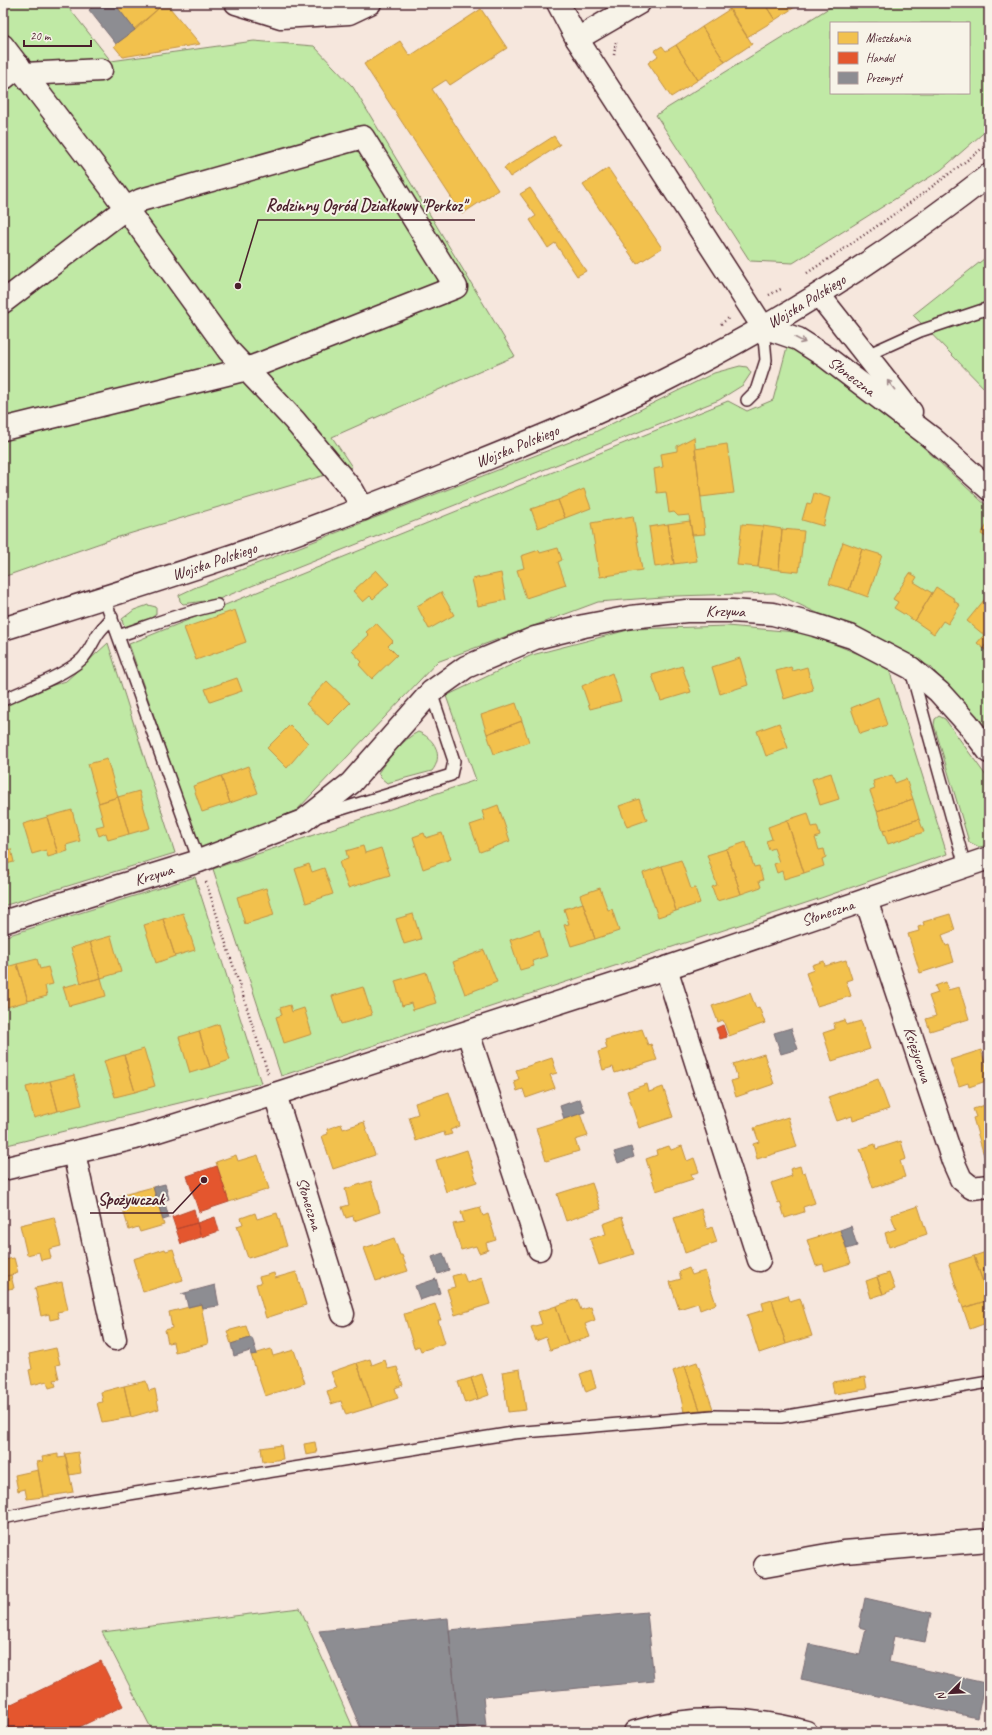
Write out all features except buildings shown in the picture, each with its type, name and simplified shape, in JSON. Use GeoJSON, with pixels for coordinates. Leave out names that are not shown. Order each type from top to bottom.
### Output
{"type":"FeatureCollection","features":[{"type":"Feature","properties":{"kind":"street"},"geometry":{"type":"LineString","coordinates":[[236,3],[281,17],[349,13],[370,3]]}},
{"type":"Feature","properties":{"kind":"street"},"geometry":{"type":"LineString","coordinates":[[558,3],[577,39],[763,328]]}},
{"type":"Feature","properties":{"kind":"street"},"geometry":{"type":"LineString","coordinates":[[577,39],[639,3]]}},
{"type":"Feature","properties":{"kind":"street"},"geometry":{"type":"LineString","coordinates":[[3,46],[16,73],[126,208],[229,351],[294,420],[353,491],[363,509]]}},
{"type":"Feature","properties":{"kind":"street"},"geometry":{"type":"LineString","coordinates":[[16,73],[101,70]]}},
{"type":"Feature","properties":{"kind":"street"},"geometry":{"type":"LineString","coordinates":[[3,302],[126,208],[141,200],[363,137],[456,287],[247,369],[3,429]]}},
{"type":"Feature","properties":{"kind":"street","name":"Wojska Polskiego"},"geometry":{"type":"LineString","coordinates":[[3,629],[108,607],[217,561],[363,509],[543,437],[666,380],[763,328],[818,295],[916,230],[989,175]]}},
{"type":"Feature","properties":{"kind":"street","name":"Słoneczna"},"geometry":{"type":"LineString","coordinates":[[818,295],[932,438]]}},
{"type":"Feature","properties":{"kind":"street","name":"Słoneczna"},"geometry":{"type":"LineString","coordinates":[[763,328],[798,338],[826,356],[932,438],[989,489]]}},
{"type":"Feature","properties":{"kind":"street","name":"Krzywa"},"geometry":{"type":"LineString","coordinates":[[3,922],[199,861],[303,821],[351,782],[430,692],[466,667],[535,638],[584,626],[631,617],[686,611],[732,611],[780,616],[852,637],[911,668],[939,692],[968,724],[989,752]]}},
{"type":"Feature","properties":{"kind":"street","name":"Słoneczna"},"geometry":{"type":"LineString","coordinates":[[3,1169],[74,1154],[135,1138],[275,1094],[666,968],[989,858]]}},
{"type":"Feature","properties":{"kind":"street","name":"Księżycowa"},"geometry":{"type":"LineString","coordinates":[[866,900],[953,1161],[961,1179],[972,1188],[989,1186]]}},
{"type":"Feature","properties":{"kind":"street"},"geometry":{"type":"LineString","coordinates":[[666,968],[759,1260]]}},
{"type":"Feature","properties":{"kind":"street"},"geometry":{"type":"LineString","coordinates":[[468,1033],[539,1249]]}},
{"type":"Feature","properties":{"kind":"street","name":"Słoneczna"},"geometry":{"type":"LineString","coordinates":[[275,1094],[343,1314]]}},
{"type":"Feature","properties":{"kind":"street"},"geometry":{"type":"LineString","coordinates":[[74,1154],[114,1339]]}},
{"type":"Feature","properties":{"kind":"street"},"geometry":{"type":"LineString","coordinates":[[765,1566],[844,1552],[989,1540]]}},
{"type":"Feature","properties":{"kind":"street"},"geometry":{"type":"LineString","coordinates":[[635,1732],[654,1726],[688,1721],[729,1720],[776,1724],[806,1732]]}},
{"type":"Feature","properties":{"kind":"lane"},"geometry":{"type":"LineString","coordinates":[[867,355],[920,331],[989,308]]}},
{"type":"Feature","properties":{"kind":"lane"},"geometry":{"type":"LineString","coordinates":[[747,400],[756,390],[766,360],[763,328]]}},
{"type":"Feature","properties":{"kind":"lane"},"geometry":{"type":"LineString","coordinates":[[118,636],[195,610],[217,605]]}},
{"type":"Feature","properties":{"kind":"lane"},"geometry":{"type":"LineString","coordinates":[[108,607],[199,861]]}},
{"type":"Feature","properties":{"kind":"lane"},"geometry":{"type":"LineString","coordinates":[[3,700],[68,669],[82,659],[100,630],[108,623],[108,607]]}},
{"type":"Feature","properties":{"kind":"lane"},"geometry":{"type":"LineString","coordinates":[[911,668],[965,866]]}},
{"type":"Feature","properties":{"kind":"lane","name":"Krzywa"},"geometry":{"type":"LineString","coordinates":[[303,821],[451,775],[454,761],[430,692]]}},
{"type":"Feature","properties":{"kind":"lane"},"geometry":{"type":"LineString","coordinates":[[3,1518],[95,1500],[513,1433],[714,1416],[781,1417],[989,1382]]}},
{"type":"Feature","properties":{"kind":"path"},"geometry":{"type":"LineString","coordinates":[[803,275],[873,230],[946,177],[989,143]]}},
{"type":"Feature","properties":{"kind":"path"},"geometry":{"type":"LineString","coordinates":[[719,326],[748,305],[784,288]]}},
{"type":"Feature","properties":{"kind":"path"},"geometry":{"type":"LineString","coordinates":[[199,861],[275,1094]]}},
{"type":"Feature","properties":{"kind":"green space"},"geometry":{"type":"Polygon","coordinates":[[[3,3],[65,3],[111,61],[254,41],[314,46],[353,87],[515,356],[332,437],[352,467],[112,539],[3,577],[3,3]]]}},
{"type":"Feature","properties":{"kind":"green space"},"geometry":{"type":"Polygon","coordinates":[[[837,3],[989,3],[989,128],[941,170],[793,263],[750,261],[656,115],[837,3]]]}},
{"type":"Feature","properties":{"kind":"green space"},"geometry":{"type":"Polygon","coordinates":[[[989,255],[989,393],[913,315],[989,255]]]}},
{"type":"Feature","properties":{"kind":"green space"},"geometry":{"type":"Polygon","coordinates":[[[787,347],[816,358],[897,423],[989,508],[989,741],[931,667],[775,593],[675,596],[598,602],[437,662],[297,810],[201,851],[129,644],[728,401],[747,411],[773,400],[787,347]]]}},
{"type":"Feature","properties":{"kind":"green space"},"geometry":{"type":"Polygon","coordinates":[[[740,366],[747,367],[751,373],[743,385],[719,400],[219,599],[183,604],[180,601],[179,595],[194,588],[593,433],[714,373],[740,366]]]}},
{"type":"Feature","properties":{"kind":"green space"},"geometry":{"type":"Polygon","coordinates":[[[148,605],[156,607],[156,614],[148,621],[127,628],[123,624],[122,619],[134,610],[148,605]]]}},
{"type":"Feature","properties":{"kind":"green space"},"geometry":{"type":"Polygon","coordinates":[[[727,626],[807,633],[888,666],[947,854],[821,898],[281,1076],[213,869],[476,780],[446,696],[532,655],[632,629],[727,626]]]}},
{"type":"Feature","properties":{"kind":"green space"},"geometry":{"type":"Polygon","coordinates":[[[108,643],[175,853],[3,906],[3,701],[66,681],[108,643]]]}},
{"type":"Feature","properties":{"kind":"green space"},"geometry":{"type":"Polygon","coordinates":[[[939,716],[945,719],[989,780],[989,845],[979,847],[969,842],[934,725],[935,719],[939,716]]]}},
{"type":"Feature","properties":{"kind":"green space"},"geometry":{"type":"Polygon","coordinates":[[[418,732],[429,739],[436,748],[436,765],[432,771],[387,783],[378,773],[402,744],[418,732]]]}},
{"type":"Feature","properties":{"kind":"green space"},"geometry":{"type":"Polygon","coordinates":[[[195,877],[261,1083],[3,1146],[3,937],[195,877]]]}},
{"type":"Feature","properties":{"kind":"green space"},"geometry":{"type":"Polygon","coordinates":[[[300,1608],[355,1732],[153,1732],[102,1632],[300,1608]]]}},
{"type":"Feature","properties":{"kind":"place","name":"Rodzinny Ogród Działkowy \"Perkoz\""},"geometry":{"type":"Point","coordinates":[238,286]}},
{"type":"Feature","properties":{"kind":"place","name":"Spożywczak"},"geometry":{"type":"Point","coordinates":[204,1180]}}]}
